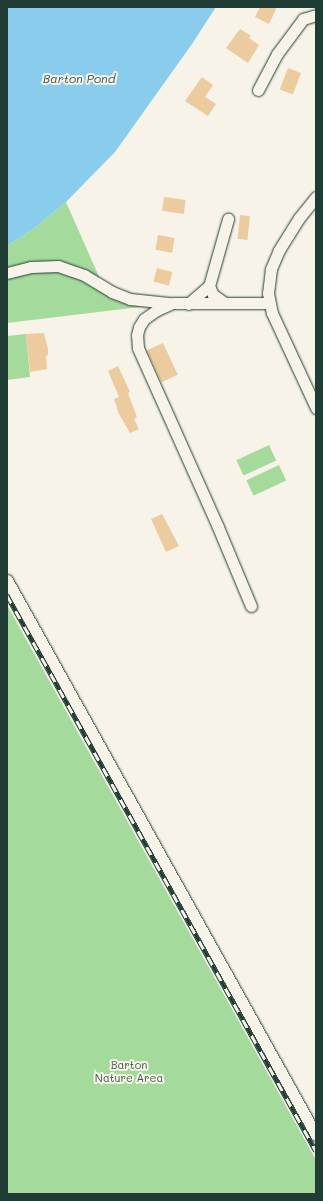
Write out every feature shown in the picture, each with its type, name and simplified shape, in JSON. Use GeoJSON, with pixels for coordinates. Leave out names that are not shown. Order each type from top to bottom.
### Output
{"type":"FeatureCollection","features":[{"type":"Feature","properties":{"kind":"street"},"geometry":{"type":"LineString","coordinates":[[258,90],[277,54],[303,19],[316,15]]}},
{"type":"Feature","properties":{"kind":"street"},"geometry":{"type":"LineString","coordinates":[[316,197],[299,218],[276,256],[269,280],[269,303],[316,408]]}},
{"type":"Feature","properties":{"kind":"street"},"geometry":{"type":"LineString","coordinates":[[188,304],[209,286],[228,219]]}},
{"type":"Feature","properties":{"kind":"street"},"geometry":{"type":"LineString","coordinates":[[7,273],[31,267],[58,266],[80,273],[112,292],[130,299],[173,304],[269,303]]}},
{"type":"Feature","properties":{"kind":"street"},"geometry":{"type":"LineString","coordinates":[[209,286],[214,295],[225,303]]}},
{"type":"Feature","properties":{"kind":"street"},"geometry":{"type":"LineString","coordinates":[[173,304],[157,310],[144,319],[137,331],[137,346],[218,527],[251,606]]}},
{"type":"Feature","properties":{"kind":"street"},"geometry":{"type":"LineString","coordinates":[[7,580],[316,1134]]}},
{"type":"Feature","properties":{"kind":"green space"},"geometry":{"type":"Polygon","coordinates":[[[66,202],[104,288],[173,303],[7,323],[7,246],[33,229],[66,202]]]}},
{"type":"Feature","properties":{"kind":"green space"},"geometry":{"type":"Polygon","coordinates":[[[26,334],[30,377],[7,380],[7,336],[26,334]]]}},
{"type":"Feature","properties":{"kind":"green space"},"geometry":{"type":"Polygon","coordinates":[[[269,445],[276,460],[244,476],[236,460],[269,445]]]}},
{"type":"Feature","properties":{"kind":"green space"},"geometry":{"type":"Polygon","coordinates":[[[279,465],[286,480],[254,496],[246,480],[279,465]]]}},
{"type":"Feature","properties":{"kind":"green space","name":"Barton Nature Area"},"geometry":{"type":"Polygon","coordinates":[[[7,605],[316,1160],[316,1194],[7,1194],[7,605]]]}},
{"type":"Feature","properties":{"kind":"water","name":"Barton Pond"},"geometry":{"type":"Polygon","coordinates":[[[7,7],[216,7],[192,44],[115,152],[66,202],[33,229],[7,246],[7,7]]]}},
{"type":"Feature","properties":{"kind":"building"},"geometry":{"type":"Polygon","coordinates":[[[260,7],[277,7],[269,24],[255,17],[260,7]]]}},
{"type":"Feature","properties":{"kind":"building"},"geometry":{"type":"Polygon","coordinates":[[[240,29],[251,36],[249,38],[259,45],[248,63],[226,48],[240,29]]]}},
{"type":"Feature","properties":{"kind":"building"},"geometry":{"type":"Polygon","coordinates":[[[288,68],[301,73],[293,94],[280,89],[288,68]]]}},
{"type":"Feature","properties":{"kind":"building"},"geometry":{"type":"Polygon","coordinates":[[[202,77],[213,85],[205,97],[216,104],[208,116],[185,101],[202,77]]]}},
{"type":"Feature","properties":{"kind":"building"},"geometry":{"type":"Polygon","coordinates":[[[164,197],[186,200],[184,214],[162,211],[164,197]]]}},
{"type":"Feature","properties":{"kind":"building"},"geometry":{"type":"Polygon","coordinates":[[[240,215],[250,216],[247,240],[237,239],[240,215]]]}},
{"type":"Feature","properties":{"kind":"building"},"geometry":{"type":"Polygon","coordinates":[[[158,235],[175,238],[172,253],[155,250],[158,235]]]}},
{"type":"Feature","properties":{"kind":"building"},"geometry":{"type":"Polygon","coordinates":[[[157,268],[172,272],[169,286],[153,282],[157,268]]]}},
{"type":"Feature","properties":{"kind":"building"},"geometry":{"type":"Polygon","coordinates":[[[44,333],[48,349],[48,355],[46,356],[47,369],[30,372],[26,334],[44,333]]]}},
{"type":"Feature","properties":{"kind":"building"},"geometry":{"type":"Polygon","coordinates":[[[163,343],[178,375],[161,382],[147,351],[163,343]]]}},
{"type":"Feature","properties":{"kind":"building"},"geometry":{"type":"Polygon","coordinates":[[[118,366],[130,392],[128,393],[137,417],[134,419],[139,429],[130,433],[119,414],[114,399],[119,397],[108,371],[118,366]]]}},
{"type":"Feature","properties":{"kind":"building"},"geometry":{"type":"Polygon","coordinates":[[[162,514],[179,546],[166,552],[151,519],[162,514]]]}},
{"type":"Feature","properties":{"kind":"railway"},"geometry":{"type":"LineString","coordinates":[[7,595],[316,1151]]}}]}
